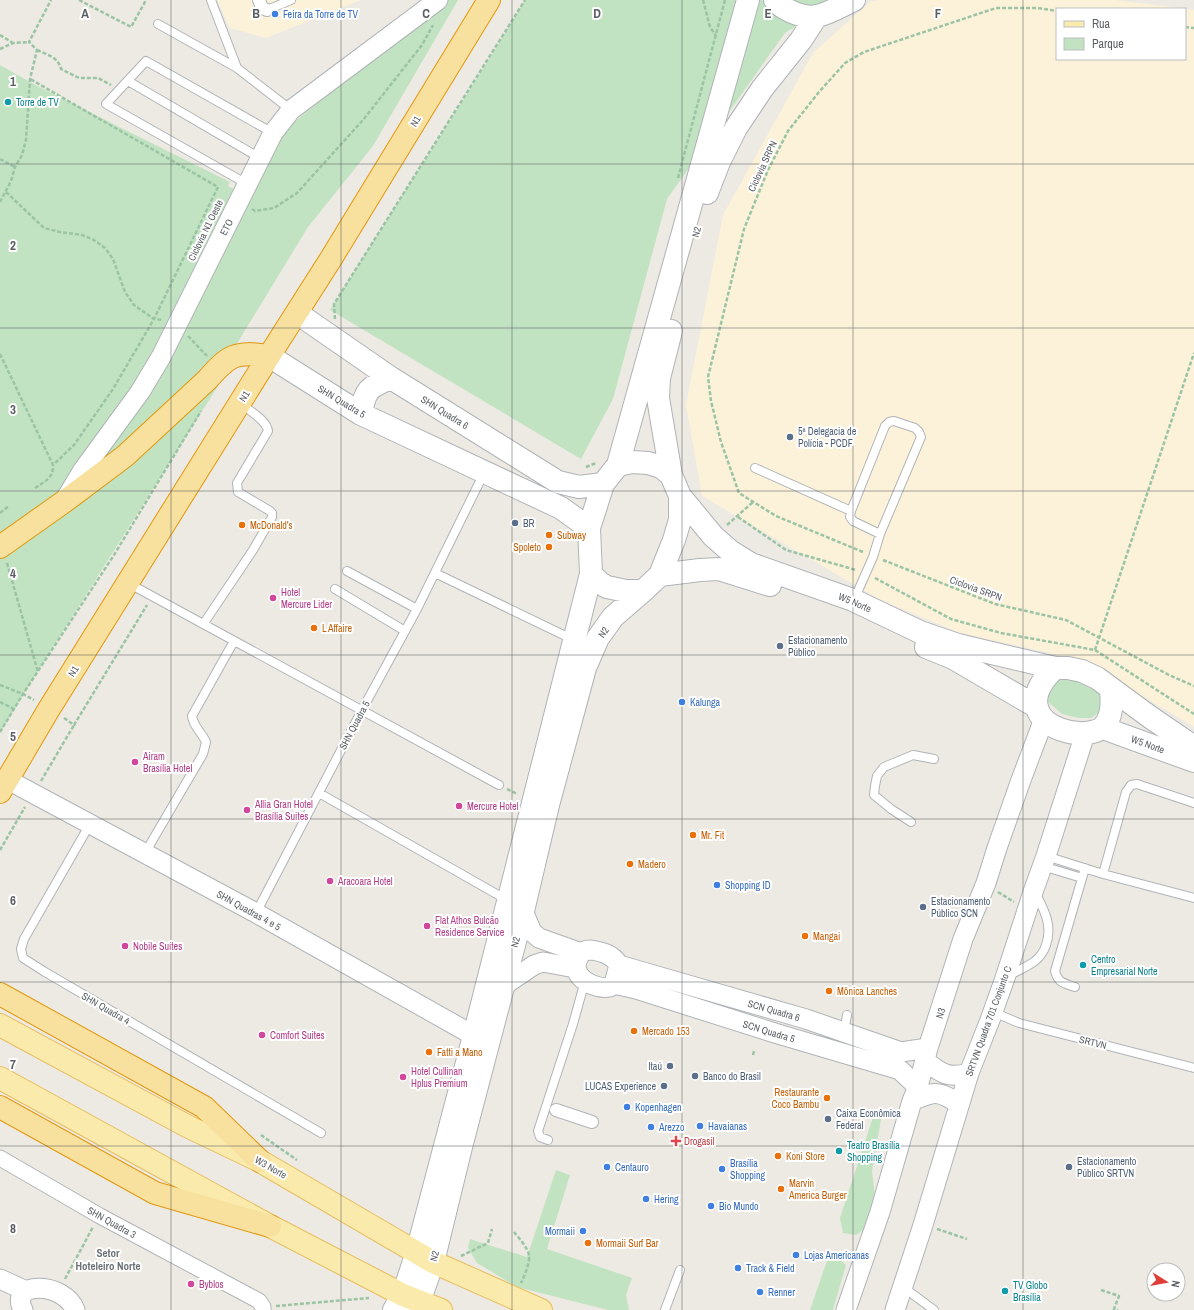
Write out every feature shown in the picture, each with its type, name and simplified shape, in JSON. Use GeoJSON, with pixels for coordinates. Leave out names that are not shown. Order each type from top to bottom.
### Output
{"type":"FeatureCollection","features":[{"type":"Feature","properties":{"kind":"highway","name":"N1"},"geometry":{"type":"LineString","coordinates":[[4,786],[49,709],[239,403],[297,313],[489,0]]}},
{"type":"Feature","properties":{"kind":"highway"},"geometry":{"type":"LineString","coordinates":[[1,546],[125,456],[218,368],[236,355],[250,353],[269,356]]}},
{"type":"Feature","properties":{"kind":"highway"},"geometry":{"type":"LineString","coordinates":[[0,994],[204,1107],[260,1161]]}},
{"type":"Feature","properties":{"kind":"highway"},"geometry":{"type":"LineString","coordinates":[[0,1107],[155,1193],[270,1226]]}},
{"type":"Feature","properties":{"kind":"main road","name":"N2"},"geometry":{"type":"LineString","coordinates":[[608,464],[748,0]]}},
{"type":"Feature","properties":{"kind":"main road"},"geometry":{"type":"LineString","coordinates":[[775,0],[779,5],[796,14],[816,17],[847,2]]}},
{"type":"Feature","properties":{"kind":"main road","name":"N2"},"geometry":{"type":"LineString","coordinates":[[671,475],[658,398],[659,378],[705,197],[719,162],[736,128],[762,89],[801,40],[816,17]]}},
{"type":"Feature","properties":{"kind":"main road","name":"SHN Quadra 6"},"geometry":{"type":"LineString","coordinates":[[297,313],[391,378],[558,482],[579,487],[603,484]]}},
{"type":"Feature","properties":{"kind":"main road","name":"SHN Quadra 5"},"geometry":{"type":"LineString","coordinates":[[269,356],[361,414],[561,508],[589,528]]}},
{"type":"Feature","properties":{"kind":"main road"},"geometry":{"type":"LineString","coordinates":[[361,414],[364,401],[370,388],[391,378]]}},
{"type":"Feature","properties":{"kind":"main road"},"geometry":{"type":"LineString","coordinates":[[632,462],[648,463],[662,467],[671,475],[680,496],[680,520],[660,575],[643,590],[626,592],[607,587],[600,583],[591,574],[589,528],[608,464],[632,462]]}},
{"type":"Feature","properties":{"kind":"main road","name":"W5 Norte"},"geometry":{"type":"LineString","coordinates":[[680,496],[712,536],[730,551],[751,564],[853,600],[920,632],[958,644],[1055,668]]}},
{"type":"Feature","properties":{"kind":"main road","name":"W5 Norte"},"geometry":{"type":"LineString","coordinates":[[660,575],[718,569],[805,597],[953,658],[1040,713]]}},
{"type":"Feature","properties":{"kind":"main road","name":"N2"},"geometry":{"type":"LineString","coordinates":[[407,1304],[425,1257],[515,906],[591,574]]}},
{"type":"Feature","properties":{"kind":"main road","name":"N2"},"geometry":{"type":"LineString","coordinates":[[481,1040],[504,986],[515,906],[548,805],[585,668],[598,638],[614,617],[643,590]]}},
{"type":"Feature","properties":{"kind":"main road"},"geometry":{"type":"LineString","coordinates":[[1110,689],[1112,701],[1107,721],[1094,731],[1068,732],[1057,728],[1040,713],[1038,691],[1048,674],[1055,668],[1068,668],[1082,671],[1097,678],[1110,689],[1194,747]]}},
{"type":"Feature","properties":{"kind":"main road","name":"W5 Norte"},"geometry":{"type":"LineString","coordinates":[[1094,731],[1194,761]]}},
{"type":"Feature","properties":{"kind":"main road","name":"W3 Norte"},"geometry":{"type":"LineString","coordinates":[[0,1025],[187,1126],[260,1161],[425,1257],[541,1310]]}},
{"type":"Feature","properties":{"kind":"main road"},"geometry":{"type":"LineString","coordinates":[[0,1078],[270,1226],[407,1304],[441,1310]]}},
{"type":"Feature","properties":{"kind":"street"},"geometry":{"type":"LineString","coordinates":[[258,0],[262,8],[267,10]]}},
{"type":"Feature","properties":{"kind":"street","name":"ETO"},"geometry":{"type":"LineString","coordinates":[[65,501],[83,470],[140,392],[160,357],[273,133],[291,110],[438,0]]}},
{"type":"Feature","properties":{"kind":"street","name":"N3"},"geometry":{"type":"LineString","coordinates":[[846,1310],[880,1212],[926,1054],[963,939],[986,883],[1020,780],[1040,713]]}},
{"type":"Feature","properties":{"kind":"street","name":"SRTVN Quadra 701 Conjunto C"},"geometry":{"type":"LineString","coordinates":[[895,1310],[923,1225],[969,1073],[1006,978],[1044,860],[1094,731]]}},
{"type":"Feature","properties":{"kind":"street","name":"SHN Quadras 4 e 5"},"geometry":{"type":"LineString","coordinates":[[4,786],[90,824],[256,913],[481,1040]]}},
{"type":"Feature","properties":{"kind":"street"},"geometry":{"type":"LineString","coordinates":[[515,906],[532,932],[580,967],[597,986],[608,987],[614,984],[619,965],[616,959],[606,953],[590,950],[580,967]]}},
{"type":"Feature","properties":{"kind":"street"},"geometry":{"type":"LineString","coordinates":[[504,986],[534,965],[542,962],[580,967]]}},
{"type":"Feature","properties":{"kind":"street","name":"SCN Quadra 6"},"geometry":{"type":"LineString","coordinates":[[619,965],[846,1023],[902,1052],[926,1054]]}},
{"type":"Feature","properties":{"kind":"street","name":"SCN Quadra 5"},"geometry":{"type":"LineString","coordinates":[[614,984],[636,989],[900,1070],[915,1094]]}},
{"type":"Feature","properties":{"kind":"street"},"geometry":{"type":"LineString","coordinates":[[926,1054],[938,1071],[946,1075],[960,1075],[969,1073]]}},
{"type":"Feature","properties":{"kind":"street"},"geometry":{"type":"LineString","coordinates":[[915,1094],[942,1094],[959,1104]]}},
{"type":"Feature","properties":{"kind":"street"},"geometry":{"type":"LineString","coordinates":[[556,1110],[592,1122]]}},
{"type":"Feature","properties":{"kind":"street","name":"SHN Quadra 3"},"geometry":{"type":"LineString","coordinates":[[0,1158],[100,1216],[259,1301],[263,1308]]}},
{"type":"Feature","properties":{"kind":"street"},"geometry":{"type":"LineString","coordinates":[[0,1279],[26,1291]]}},
{"type":"Feature","properties":{"kind":"street"},"geometry":{"type":"LineString","coordinates":[[23,1310],[21,1305],[21,1297],[26,1291],[35,1288],[48,1288],[67,1298],[75,1310]]}},
{"type":"Feature","properties":{"kind":"lane"},"geometry":{"type":"LineString","coordinates":[[211,0],[237,68]]}},
{"type":"Feature","properties":{"kind":"lane"},"geometry":{"type":"LineString","coordinates":[[267,10],[291,0]]}},
{"type":"Feature","properties":{"kind":"lane"},"geometry":{"type":"LineString","coordinates":[[158,24],[237,68],[291,110]]}},
{"type":"Feature","properties":{"kind":"lane"},"geometry":{"type":"LineString","coordinates":[[247,184],[106,104],[146,60],[273,133]]}},
{"type":"Feature","properties":{"kind":"lane"},"geometry":{"type":"LineString","coordinates":[[128,81],[260,158]]}},
{"type":"Feature","properties":{"kind":"lane"},"geometry":{"type":"LineString","coordinates":[[204,623],[253,550],[272,517],[270,511],[238,492],[237,483],[268,431],[268,427],[264,422],[239,403]]}},
{"type":"Feature","properties":{"kind":"lane"},"geometry":{"type":"LineString","coordinates":[[853,600],[873,557],[880,534],[921,437],[915,428],[894,421],[889,422],[885,426],[851,511],[850,517],[854,521],[880,534]]}},
{"type":"Feature","properties":{"kind":"lane"},"geometry":{"type":"LineString","coordinates":[[755,468],[851,511]]}},
{"type":"Feature","properties":{"kind":"lane","name":"SHN Quadra 5"},"geometry":{"type":"LineString","coordinates":[[256,913],[362,710],[417,609],[484,472]]}},
{"type":"Feature","properties":{"kind":"lane"},"geometry":{"type":"LineString","coordinates":[[347,571],[417,609]]}},
{"type":"Feature","properties":{"kind":"lane"},"geometry":{"type":"LineString","coordinates":[[435,573],[575,640]]}},
{"type":"Feature","properties":{"kind":"lane"},"geometry":{"type":"LineString","coordinates":[[128,583],[204,623],[234,641],[499,785]]}},
{"type":"Feature","properties":{"kind":"lane"},"geometry":{"type":"LineString","coordinates":[[335,589],[405,632]]}},
{"type":"Feature","properties":{"kind":"lane"},"geometry":{"type":"LineString","coordinates":[[145,854],[203,754],[206,742],[195,726],[192,716],[234,641]]}},
{"type":"Feature","properties":{"kind":"lane"},"geometry":{"type":"LineString","coordinates":[[911,822],[890,809],[874,795],[878,776],[884,767],[913,755],[934,759]]}},
{"type":"Feature","properties":{"kind":"lane"},"geometry":{"type":"LineString","coordinates":[[1103,874],[1126,792],[1131,785],[1137,784],[1194,803]]}},
{"type":"Feature","properties":{"kind":"lane"},"geometry":{"type":"LineString","coordinates":[[319,793],[515,906]]}},
{"type":"Feature","properties":{"kind":"lane","name":"SHN Quadra 4"},"geometry":{"type":"LineString","coordinates":[[90,824],[24,939],[21,949],[23,958],[321,1133]]}},
{"type":"Feature","properties":{"kind":"lane"},"geometry":{"type":"LineString","coordinates":[[1044,860],[1085,868],[1194,898]]}},
{"type":"Feature","properties":{"kind":"lane"},"geometry":{"type":"LineString","coordinates":[[1044,860],[1049,868],[1082,878]]}},
{"type":"Feature","properties":{"kind":"lane"},"geometry":{"type":"LineString","coordinates":[[1075,988],[1060,982],[1055,971],[1085,868]]}},
{"type":"Feature","properties":{"kind":"lane"},"geometry":{"type":"LineString","coordinates":[[1006,978],[1036,960],[1044,950],[1048,940],[1049,922],[1034,888]]}},
{"type":"Feature","properties":{"kind":"lane"},"geometry":{"type":"LineString","coordinates":[[548,1140],[540,1137],[538,1131],[573,1024],[580,967]]}},
{"type":"Feature","properties":{"kind":"lane","name":"SRTVN"},"geometry":{"type":"LineString","coordinates":[[993,1012],[1019,1022],[1194,1068]]}},
{"type":"Feature","properties":{"kind":"lane"},"geometry":{"type":"LineString","coordinates":[[665,1310],[680,1270]]}},
{"type":"Feature","properties":{"kind":"lane"},"geometry":{"type":"LineString","coordinates":[[903,1287],[934,1310]]}},
{"type":"Feature","properties":{"kind":"path"},"geometry":{"type":"LineString","coordinates":[[29,42],[51,0]]}},
{"type":"Feature","properties":{"kind":"path"},"geometry":{"type":"LineString","coordinates":[[79,0],[131,27],[146,0]]}},
{"type":"Feature","properties":{"kind":"path"},"geometry":{"type":"LineString","coordinates":[[340,343],[345,332],[335,318],[334,304],[525,0]]}},
{"type":"Feature","properties":{"kind":"path"},"geometry":{"type":"LineString","coordinates":[[703,0],[710,27],[716,36]]}},
{"type":"Feature","properties":{"kind":"path"},"geometry":{"type":"LineString","coordinates":[[677,180],[725,0]]}},
{"type":"Feature","properties":{"kind":"path","name":"Ciclovia SRPN"},"geometry":{"type":"LineString","coordinates":[[1056,11],[1038,8],[996,8],[864,52],[845,63],[819,92],[788,131],[768,170],[744,229],[708,377],[711,401],[721,442],[739,493],[776,516],[873,557],[995,604],[1066,620],[1169,675],[1194,686]]}},
{"type":"Feature","properties":{"kind":"path","name":"Ciclovia N1 Oeste"},"geometry":{"type":"LineString","coordinates":[[239,202],[255,211],[262,210],[274,208],[297,193],[363,120],[422,45],[436,19]]}},
{"type":"Feature","properties":{"kind":"path"},"geometry":{"type":"LineString","coordinates":[[0,35],[13,43]]}},
{"type":"Feature","properties":{"kind":"path"},"geometry":{"type":"LineString","coordinates":[[0,49],[13,43],[29,42],[37,50],[57,60],[60,63],[61,69],[76,77],[98,78],[119,90]]}},
{"type":"Feature","properties":{"kind":"path"},"geometry":{"type":"LineString","coordinates":[[0,202],[22,155],[26,140],[30,79],[37,50]]}},
{"type":"Feature","properties":{"kind":"path"},"geometry":{"type":"LineString","coordinates":[[30,79],[218,187],[154,319],[113,389],[74,444],[52,465]]}},
{"type":"Feature","properties":{"kind":"path"},"geometry":{"type":"LineString","coordinates":[[0,159],[15,168]]}},
{"type":"Feature","properties":{"kind":"path"},"geometry":{"type":"LineString","coordinates":[[6,192],[44,228],[82,235],[94,240],[105,248],[113,259],[124,292],[134,306],[154,319],[169,321],[181,328],[218,368]]}},
{"type":"Feature","properties":{"kind":"path"},"geometry":{"type":"LineString","coordinates":[[1095,650],[1194,353]]}},
{"type":"Feature","properties":{"kind":"path"},"geometry":{"type":"LineString","coordinates":[[0,354],[52,465],[53,470],[50,477],[35,488]]}},
{"type":"Feature","properties":{"kind":"path"},"geometry":{"type":"LineString","coordinates":[[0,732],[114,555],[204,407]]}},
{"type":"Feature","properties":{"kind":"path"},"geometry":{"type":"LineString","coordinates":[[585,468],[608,464]]}},
{"type":"Feature","properties":{"kind":"path"},"geometry":{"type":"LineString","coordinates":[[712,536],[738,517],[753,502]]}},
{"type":"Feature","properties":{"kind":"path"},"geometry":{"type":"LineString","coordinates":[[0,513],[9,506]]}},
{"type":"Feature","properties":{"kind":"path"},"geometry":{"type":"LineString","coordinates":[[738,517],[786,550],[866,573],[951,618],[1001,633],[1095,650],[1194,714]]}},
{"type":"Feature","properties":{"kind":"path"},"geometry":{"type":"LineString","coordinates":[[1,546],[38,672]]}},
{"type":"Feature","properties":{"kind":"path"},"geometry":{"type":"LineString","coordinates":[[0,702],[14,709]]}},
{"type":"Feature","properties":{"kind":"path"},"geometry":{"type":"LineString","coordinates":[[753,1055],[754,1051]]}},
{"type":"Feature","properties":{"kind":"path"},"geometry":{"type":"LineString","coordinates":[[57,1292],[100,1216]]}},
{"type":"Feature","properties":{"kind":"path"},"geometry":{"type":"LineString","coordinates":[[923,1225],[967,1239]]}},
{"type":"Feature","properties":{"kind":"path"},"geometry":{"type":"LineString","coordinates":[[514,1232],[528,1251],[530,1257],[524,1276],[514,1298]]}},
{"type":"Feature","properties":{"kind":"path"},"geometry":{"type":"LineString","coordinates":[[1101,1290],[1119,1296],[1114,1309],[1118,1310]]}},
{"type":"Feature","properties":{"kind":"path"},"geometry":{"type":"LineString","coordinates":[[263,1308],[373,1298]]}},
{"type":"Feature","properties":{"kind":"shaded area","name":"Feira da Torre de TV"},"geometry":{"type":"Polygon","coordinates":[[[217,0],[361,0],[266,38],[230,28],[217,0]]]}},
{"type":"Feature","properties":{"kind":"shaded area"},"geometry":{"type":"Polygon","coordinates":[[[1115,0],[1178,8],[1056,8],[1056,60],[1186,60],[1186,9],[1194,10],[1194,727],[1085,661],[960,633],[879,599],[702,496],[686,405],[723,215],[813,53],[871,1],[1115,0]]]}},
{"type":"Feature","properties":{"kind":"green space"},"geometry":{"type":"Polygon","coordinates":[[[448,0],[458,0],[373,146],[308,227],[216,378],[235,359],[0,733],[0,65],[39,87],[230,182],[228,186],[250,197],[288,127],[440,4],[448,0]]]}},
{"type":"Feature","properties":{"kind":"green space"},"geometry":{"type":"Polygon","coordinates":[[[525,0],[838,0],[785,33],[667,199],[613,399],[581,459],[330,310],[525,0]]]}},
{"type":"Feature","properties":{"kind":"green space"},"geometry":{"type":"Polygon","coordinates":[[[1064,672],[1096,684],[1104,700],[1101,711],[1091,718],[1079,718],[1062,714],[1047,701],[1050,677],[1064,672]]]}},
{"type":"Feature","properties":{"kind":"green space"},"geometry":{"type":"Polygon","coordinates":[[[875,1111],[882,1114],[872,1171],[875,1196],[866,1228],[856,1235],[843,1233],[840,1218],[875,1111]]]}},
{"type":"Feature","properties":{"kind":"green space"},"geometry":{"type":"Polygon","coordinates":[[[556,1170],[570,1175],[547,1249],[632,1278],[626,1295],[629,1310],[608,1310],[517,1287],[477,1263],[468,1248],[470,1239],[527,1257],[556,1170]]]}},
{"type":"Feature","properties":{"kind":"green space"},"geometry":{"type":"Polygon","coordinates":[[[830,1252],[846,1265],[833,1310],[810,1310],[830,1252]]]}},
{"type":"Feature","properties":{"kind":"place","name":"Feira da Torre de TV"},"geometry":{"type":"Point","coordinates":[275,14]}},
{"type":"Feature","properties":{"kind":"place","name":"Torre de TV"},"geometry":{"type":"Point","coordinates":[8,102]}},
{"type":"Feature","properties":{"kind":"place","name":"5ª Delegacia de Polícia - PCDF"},"geometry":{"type":"Point","coordinates":[790,437]}},
{"type":"Feature","properties":{"kind":"place","name":"BR"},"geometry":{"type":"Point","coordinates":[515,523]}},
{"type":"Feature","properties":{"kind":"place","name":"McDonald's"},"geometry":{"type":"Point","coordinates":[242,525]}},
{"type":"Feature","properties":{"kind":"place","name":"Subway"},"geometry":{"type":"Point","coordinates":[549,535]}},
{"type":"Feature","properties":{"kind":"place","name":"Spoleto"},"geometry":{"type":"Point","coordinates":[549,547]}},
{"type":"Feature","properties":{"kind":"place","name":"Hotel Mercure Lider"},"geometry":{"type":"Point","coordinates":[273,598]}},
{"type":"Feature","properties":{"kind":"place","name":"L Affaire"},"geometry":{"type":"Point","coordinates":[314,628]}},
{"type":"Feature","properties":{"kind":"place","name":"Estacionamento Público"},"geometry":{"type":"Point","coordinates":[780,646]}},
{"type":"Feature","properties":{"kind":"place","name":"Kalunga"},"geometry":{"type":"Point","coordinates":[682,702]}},
{"type":"Feature","properties":{"kind":"place","name":"Airam Brasília Hotel"},"geometry":{"type":"Point","coordinates":[135,762]}},
{"type":"Feature","properties":{"kind":"place","name":"Mercure Hotel"},"geometry":{"type":"Point","coordinates":[459,806]}},
{"type":"Feature","properties":{"kind":"place","name":"Allia Gran Hotel Brasília Suites"},"geometry":{"type":"Point","coordinates":[247,810]}},
{"type":"Feature","properties":{"kind":"place","name":"Mr. Fit"},"geometry":{"type":"Point","coordinates":[693,835]}},
{"type":"Feature","properties":{"kind":"place","name":"Madero"},"geometry":{"type":"Point","coordinates":[630,864]}},
{"type":"Feature","properties":{"kind":"place","name":"Aracoara Hotel"},"geometry":{"type":"Point","coordinates":[330,881]}},
{"type":"Feature","properties":{"kind":"place","name":"Shopping ID"},"geometry":{"type":"Point","coordinates":[717,885]}},
{"type":"Feature","properties":{"kind":"place","name":"Estacionamento Público SCN"},"geometry":{"type":"Point","coordinates":[923,907]}},
{"type":"Feature","properties":{"kind":"place","name":"Flat Athos Bulcão Residence Service"},"geometry":{"type":"Point","coordinates":[427,926]}},
{"type":"Feature","properties":{"kind":"place","name":"Mangai"},"geometry":{"type":"Point","coordinates":[805,936]}},
{"type":"Feature","properties":{"kind":"place","name":"Nobile Suítes"},"geometry":{"type":"Point","coordinates":[125,946]}},
{"type":"Feature","properties":{"kind":"place","name":"Centro Empresarial Norte"},"geometry":{"type":"Point","coordinates":[1083,965]}},
{"type":"Feature","properties":{"kind":"place","name":"Mônica Lanches"},"geometry":{"type":"Point","coordinates":[829,991]}},
{"type":"Feature","properties":{"kind":"place","name":"Mercado 153"},"geometry":{"type":"Point","coordinates":[634,1031]}},
{"type":"Feature","properties":{"kind":"place","name":"Comfort Suites"},"geometry":{"type":"Point","coordinates":[262,1035]}},
{"type":"Feature","properties":{"kind":"place","name":"Fatti a Mano"},"geometry":{"type":"Point","coordinates":[429,1052]}},
{"type":"Feature","properties":{"kind":"place","name":"Itaú"},"geometry":{"type":"Point","coordinates":[670,1066]}},
{"type":"Feature","properties":{"kind":"place","name":"Banco do Brasil"},"geometry":{"type":"Point","coordinates":[695,1076]}},
{"type":"Feature","properties":{"kind":"place","name":"Hotel Cullinan Hplus Premium"},"geometry":{"type":"Point","coordinates":[403,1077]}},
{"type":"Feature","properties":{"kind":"place","name":"LUCAS Experience"},"geometry":{"type":"Point","coordinates":[664,1086]}},
{"type":"Feature","properties":{"kind":"place","name":"Restaurante Coco Bambu"},"geometry":{"type":"Point","coordinates":[827,1098]}},
{"type":"Feature","properties":{"kind":"place","name":"Kopenhagen"},"geometry":{"type":"Point","coordinates":[627,1107]}},
{"type":"Feature","properties":{"kind":"place","name":"Caixa Econômica Federal"},"geometry":{"type":"Point","coordinates":[828,1119]}},
{"type":"Feature","properties":{"kind":"place","name":"Havaianas"},"geometry":{"type":"Point","coordinates":[700,1126]}},
{"type":"Feature","properties":{"kind":"place","name":"Arezzo"},"geometry":{"type":"Point","coordinates":[651,1127]}},
{"type":"Feature","properties":{"kind":"place","name":"Drogasil"},"geometry":{"type":"Point","coordinates":[676,1141]}},
{"type":"Feature","properties":{"kind":"place","name":"Teatro Brasília Shopping"},"geometry":{"type":"Point","coordinates":[839,1151]}},
{"type":"Feature","properties":{"kind":"place","name":"Koni Store"},"geometry":{"type":"Point","coordinates":[778,1156]}},
{"type":"Feature","properties":{"kind":"place","name":"Centauro"},"geometry":{"type":"Point","coordinates":[607,1167]}},
{"type":"Feature","properties":{"kind":"place","name":"Estacionamento Público SRTVN"},"geometry":{"type":"Point","coordinates":[1069,1167]}},
{"type":"Feature","properties":{"kind":"place","name":"Brasília Shopping"},"geometry":{"type":"Point","coordinates":[722,1169]}},
{"type":"Feature","properties":{"kind":"place","name":"Marvin America Burger"},"geometry":{"type":"Point","coordinates":[781,1189]}},
{"type":"Feature","properties":{"kind":"place","name":"Hering"},"geometry":{"type":"Point","coordinates":[646,1199]}},
{"type":"Feature","properties":{"kind":"place","name":"Bio Mundo"},"geometry":{"type":"Point","coordinates":[711,1206]}},
{"type":"Feature","properties":{"kind":"place","name":"Mormaii"},"geometry":{"type":"Point","coordinates":[583,1231]}},
{"type":"Feature","properties":{"kind":"place","name":"Mormaii Surf Bar"},"geometry":{"type":"Point","coordinates":[588,1243]}},
{"type":"Feature","properties":{"kind":"place","name":"Lojas Americanas"},"geometry":{"type":"Point","coordinates":[796,1255]}},
{"type":"Feature","properties":{"kind":"place","name":"Track & Field"},"geometry":{"type":"Point","coordinates":[738,1268]}},
{"type":"Feature","properties":{"kind":"place","name":"Byblos"},"geometry":{"type":"Point","coordinates":[191,1284]}},
{"type":"Feature","properties":{"kind":"place","name":"TV Globo Brasília"},"geometry":{"type":"Point","coordinates":[1005,1291]}},
{"type":"Feature","properties":{"kind":"place","name":"Renner"},"geometry":{"type":"Point","coordinates":[760,1292]}},
{"type":"Feature","properties":{"kind":"district","name":"Setor Hoteleiro Norte"},"geometry":{"type":"Point","coordinates":[108,1259]}}]}
